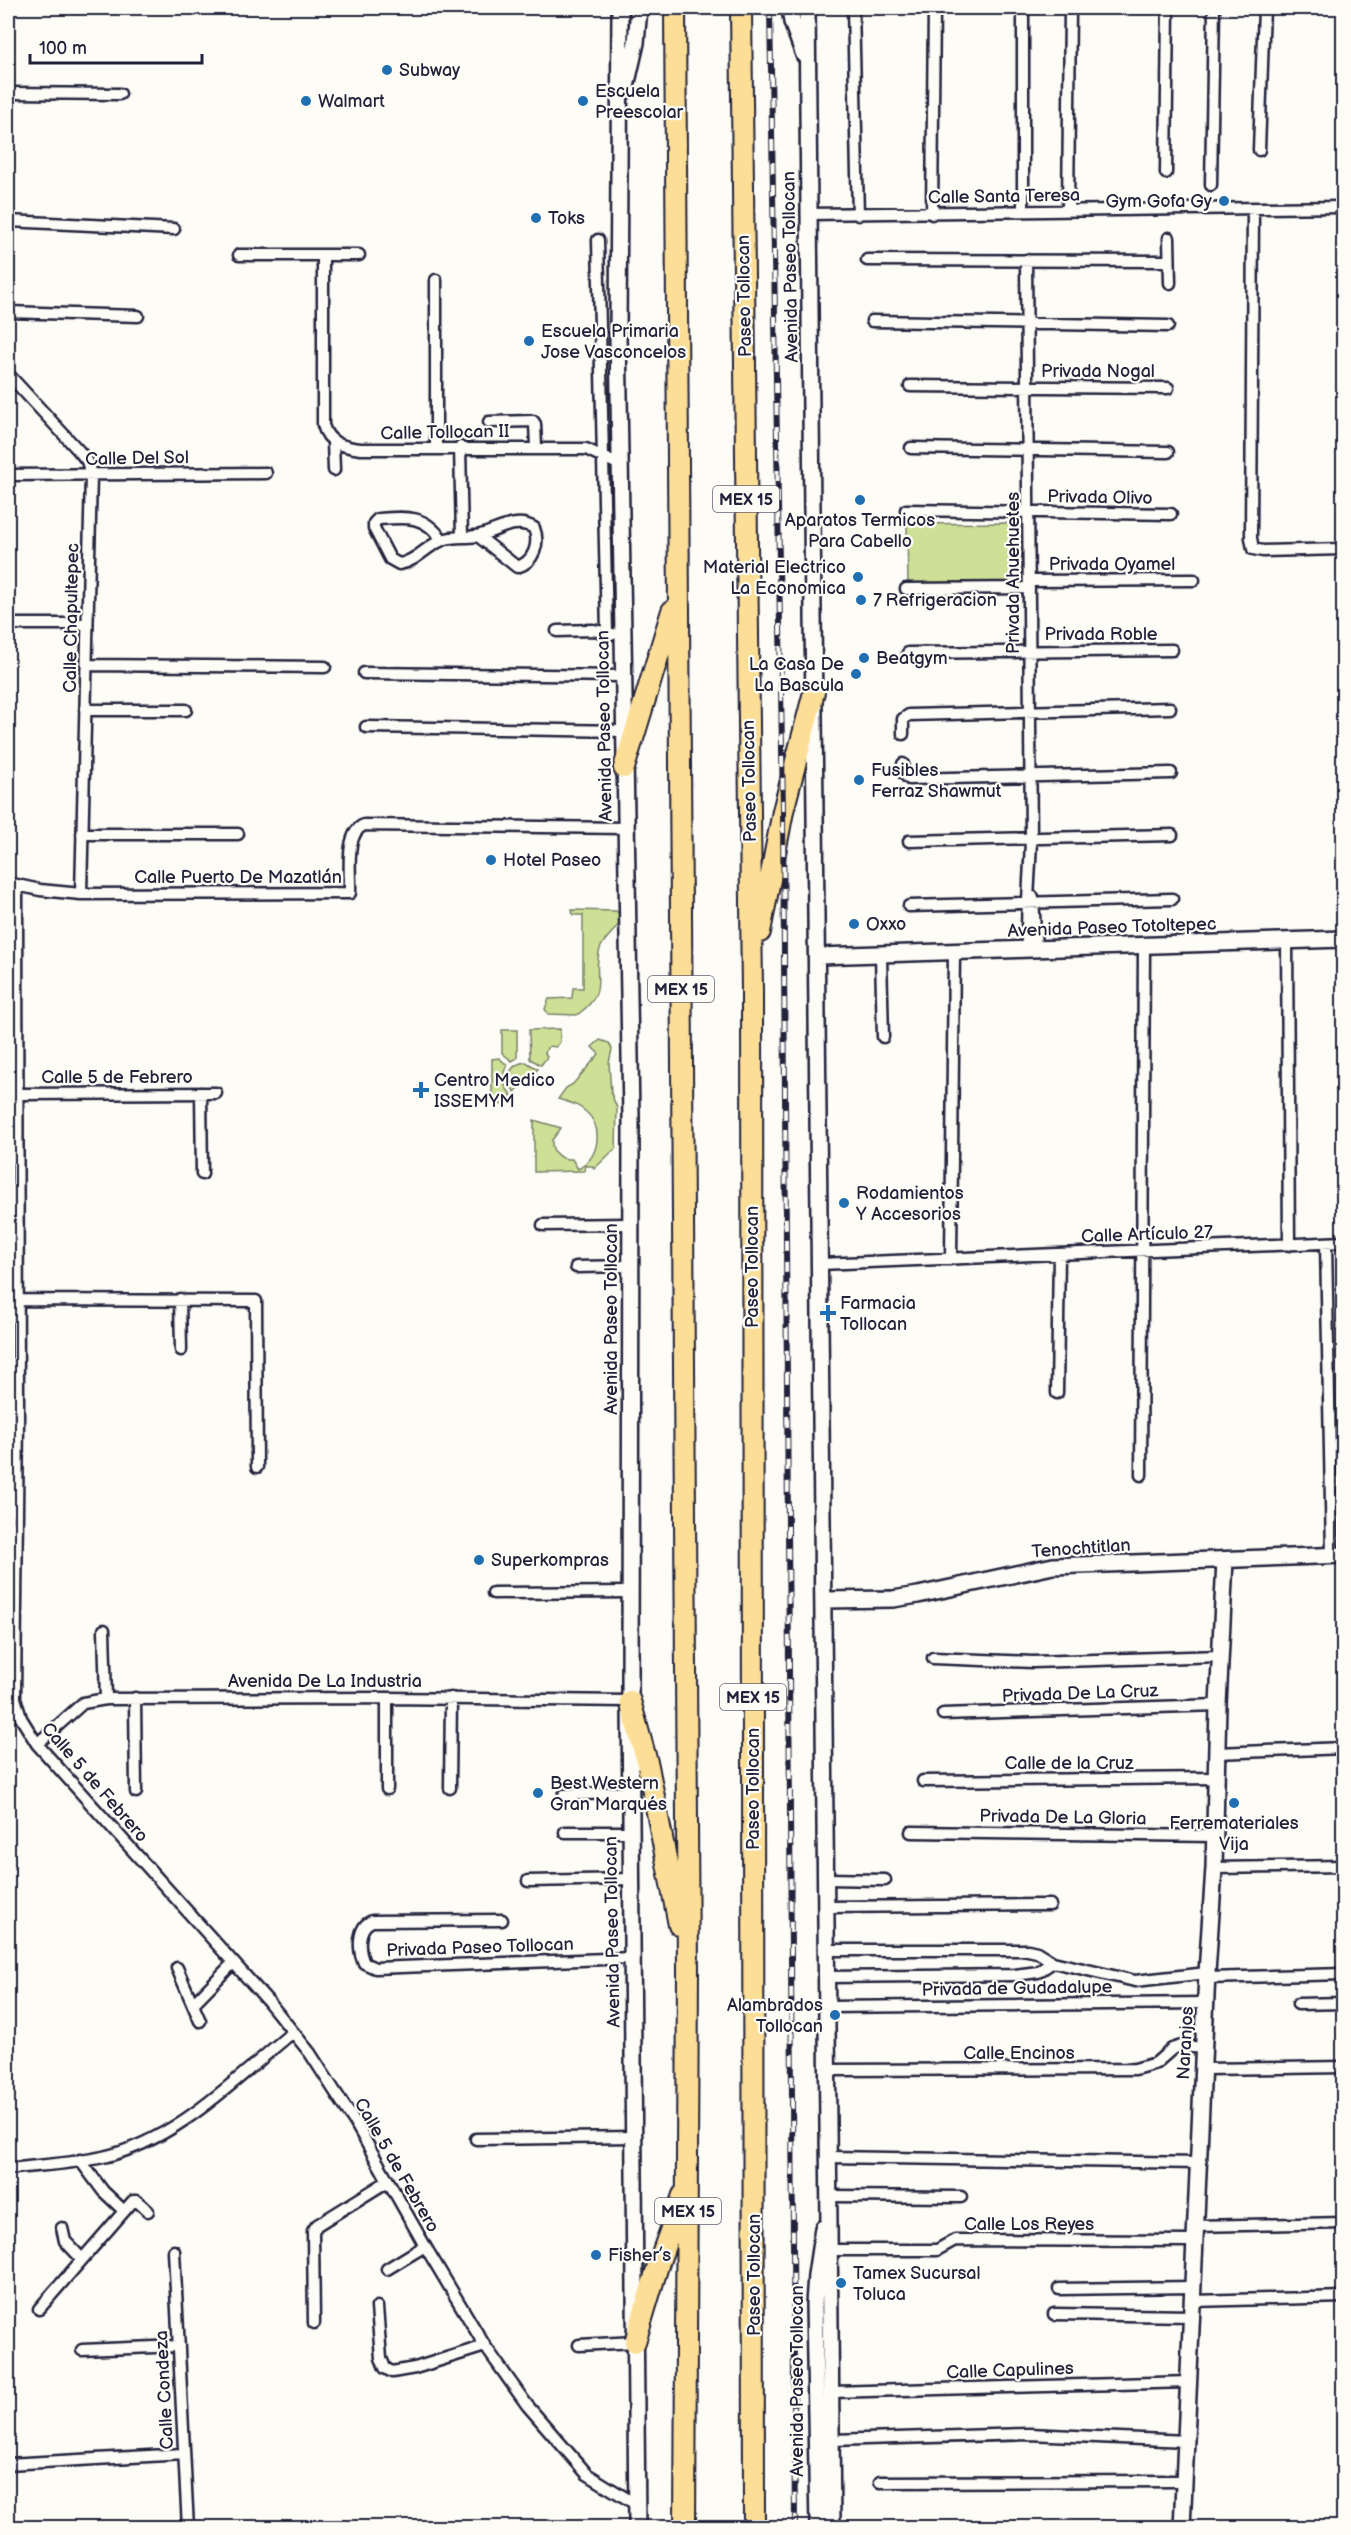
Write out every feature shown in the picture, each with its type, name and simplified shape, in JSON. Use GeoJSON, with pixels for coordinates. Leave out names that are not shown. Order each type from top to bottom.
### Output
{"type":"FeatureCollection","features":[{"type":"Feature","properties":{"kind":"highway","name":"MEX 15"},"geometry":{"type":"LineString","coordinates":[[675,8],[688,1971],[685,2528]]}},
{"type":"Feature","properties":{"kind":"highway","name":"Paseo Tollocan"},"geometry":{"type":"LineString","coordinates":[[741,8],[752,991],[754,2528]]}},
{"type":"Feature","properties":{"kind":"highway"},"geometry":{"type":"LineString","coordinates":[[624,768],[637,720],[661,654],[679,585]]}},
{"type":"Feature","properties":{"kind":"highway"},"geometry":{"type":"LineString","coordinates":[[752,991],[763,916],[783,811],[814,692]]}},
{"type":"Feature","properties":{"kind":"highway"},"geometry":{"type":"LineString","coordinates":[[630,1701],[648,1766],[688,1971]]}},
{"type":"Feature","properties":{"kind":"highway"},"geometry":{"type":"LineString","coordinates":[[635,2342],[659,2262],[688,2182]]}},
{"type":"Feature","properties":{"kind":"highway"},"geometry":{"type":"LineString","coordinates":[[677,2528],[686,2451]]}},
{"type":"Feature","properties":{"kind":"main road","name":"Avenida Paseo Tollocan"},"geometry":{"type":"LineString","coordinates":[[620,8],[619,430],[631,1224],[630,1792],[637,2528]]}},
{"type":"Feature","properties":{"kind":"main road","name":"Avenida Paseo Tollocan"},"geometry":{"type":"LineString","coordinates":[[620,111],[636,43],[639,8]]}},
{"type":"Feature","properties":{"kind":"main road","name":"Avenida Paseo Tollocan"},"geometry":{"type":"LineString","coordinates":[[790,8],[792,22],[808,63]]}},
{"type":"Feature","properties":{"kind":"main road","name":"Avenida Paseo Tollocan"},"geometry":{"type":"LineString","coordinates":[[807,8],[832,2528]]}},
{"type":"Feature","properties":{"kind":"main road","name":"Avenida Paseo Totoltepec"},"geometry":{"type":"LineString","coordinates":[[818,956],[1344,939]]}},
{"type":"Feature","properties":{"kind":"main road","name":"Tenochtitlan"},"geometry":{"type":"LineString","coordinates":[[824,1600],[893,1599],[1053,1566],[1338,1555]]}},
{"type":"Feature","properties":{"kind":"main road","name":"Naranjos"},"geometry":{"type":"LineString","coordinates":[[1182,2528],[1214,1868],[1218,1705],[1225,1560]]}},
{"type":"Feature","properties":{"kind":"main road","name":"Avenida Paseo Tollocan"},"geometry":{"type":"LineString","coordinates":[[818,2528],[815,2423],[816,2275],[830,2197]]}},
{"type":"Feature","properties":{"kind":"street"},"geometry":{"type":"LineString","coordinates":[[854,8],[858,215]]}},
{"type":"Feature","properties":{"kind":"street"},"geometry":{"type":"LineString","coordinates":[[932,214],[934,8]]}},
{"type":"Feature","properties":{"kind":"street"},"geometry":{"type":"LineString","coordinates":[[1023,8],[1023,211]]}},
{"type":"Feature","properties":{"kind":"street"},"geometry":{"type":"LineString","coordinates":[[1068,210],[1070,8]]}},
{"type":"Feature","properties":{"kind":"street"},"geometry":{"type":"LineString","coordinates":[[1166,173],[1168,8]]}},
{"type":"Feature","properties":{"kind":"street"},"geometry":{"type":"LineString","coordinates":[[1211,185],[1214,8]]}},
{"type":"Feature","properties":{"kind":"street"},"geometry":{"type":"LineString","coordinates":[[1259,150],[1264,8]]}},
{"type":"Feature","properties":{"kind":"street"},"geometry":{"type":"LineString","coordinates":[[8,93],[120,94]]}},
{"type":"Feature","properties":{"kind":"street","name":"Calle Santa Teresa"},"geometry":{"type":"LineString","coordinates":[[809,214],[1344,207]]}},
{"type":"Feature","properties":{"kind":"street"},"geometry":{"type":"LineString","coordinates":[[1253,209],[1251,527],[1253,549],[1263,552],[1344,549]]}},
{"type":"Feature","properties":{"kind":"street"},"geometry":{"type":"LineString","coordinates":[[8,220],[174,229]]}},
{"type":"Feature","properties":{"kind":"street"},"geometry":{"type":"LineString","coordinates":[[1169,238],[1170,283]]}},
{"type":"Feature","properties":{"kind":"street"},"geometry":{"type":"LineString","coordinates":[[598,240],[607,632]]}},
{"type":"Feature","properties":{"kind":"street"},"geometry":{"type":"LineString","coordinates":[[239,255],[359,255]]}},
{"type":"Feature","properties":{"kind":"street"},"geometry":{"type":"LineString","coordinates":[[323,255],[323,425],[325,433],[333,442],[334,470]]}},
{"type":"Feature","properties":{"kind":"street"},"geometry":{"type":"LineString","coordinates":[[867,260],[1169,261]]}},
{"type":"Feature","properties":{"kind":"street","name":"Privada Ahuehuetes"},"geometry":{"type":"LineString","coordinates":[[1026,260],[1031,950]]}},
{"type":"Feature","properties":{"kind":"street"},"geometry":{"type":"LineString","coordinates":[[436,280],[436,448]]}},
{"type":"Feature","properties":{"kind":"street"},"geometry":{"type":"LineString","coordinates":[[8,312],[138,316]]}},
{"type":"Feature","properties":{"kind":"street"},"geometry":{"type":"LineString","coordinates":[[872,321],[1168,326]]}},
{"type":"Feature","properties":{"kind":"street","name":"Calle Chapultepec"},"geometry":{"type":"LineString","coordinates":[[8,374],[79,451],[87,461],[91,475],[81,894]]}},
{"type":"Feature","properties":{"kind":"street","name":"Privada Nogal"},"geometry":{"type":"LineString","coordinates":[[910,386],[1168,388]]}},
{"type":"Feature","properties":{"kind":"street"},"geometry":{"type":"LineString","coordinates":[[489,422],[531,420],[535,424],[536,447]]}},
{"type":"Feature","properties":{"kind":"street"},"geometry":{"type":"LineString","coordinates":[[586,449],[619,430]]}},
{"type":"Feature","properties":{"kind":"street","name":"Calle Tollocan II"},"geometry":{"type":"LineString","coordinates":[[333,442],[361,449],[460,447],[586,449],[620,465]]}},
{"type":"Feature","properties":{"kind":"street"},"geometry":{"type":"LineString","coordinates":[[460,447],[462,537]]}},
{"type":"Feature","properties":{"kind":"street"},"geometry":{"type":"LineString","coordinates":[[911,448],[1168,452]]}},
{"type":"Feature","properties":{"kind":"street","name":"Calle Del Sol"},"geometry":{"type":"LineString","coordinates":[[8,475],[266,473]]}},
{"type":"Feature","properties":{"kind":"street","name":"Privada Olivo"},"geometry":{"type":"LineString","coordinates":[[906,510],[1172,514]]}},
{"type":"Feature","properties":{"kind":"street"},"geometry":{"type":"LineString","coordinates":[[442,540],[430,525],[415,518],[378,519],[374,523],[374,528],[395,564],[406,562],[442,540],[478,536],[501,527],[527,525],[536,531],[536,549],[521,566],[514,566],[478,536]]}},
{"type":"Feature","properties":{"kind":"street","name":"Privada Oyamel"},"geometry":{"type":"LineString","coordinates":[[906,589],[1194,580]]}},
{"type":"Feature","properties":{"kind":"street"},"geometry":{"type":"LineString","coordinates":[[8,624],[86,624]]}},
{"type":"Feature","properties":{"kind":"street"},"geometry":{"type":"LineString","coordinates":[[557,631],[593,630],[622,638]]}},
{"type":"Feature","properties":{"kind":"street","name":"Privada Roble"},"geometry":{"type":"LineString","coordinates":[[908,653],[1172,650]]}},
{"type":"Feature","properties":{"kind":"street"},"geometry":{"type":"LineString","coordinates":[[86,665],[325,667]]}},
{"type":"Feature","properties":{"kind":"street"},"geometry":{"type":"LineString","coordinates":[[364,673],[623,675]]}},
{"type":"Feature","properties":{"kind":"street"},"geometry":{"type":"LineString","coordinates":[[903,734],[903,719],[909,715],[1170,708]]}},
{"type":"Feature","properties":{"kind":"street"},"geometry":{"type":"LineString","coordinates":[[85,710],[186,710]]}},
{"type":"Feature","properties":{"kind":"street"},"geometry":{"type":"LineString","coordinates":[[366,727],[624,731]]}},
{"type":"Feature","properties":{"kind":"street"},"geometry":{"type":"LineString","coordinates":[[903,764],[904,774],[909,779],[1171,773]]}},
{"type":"Feature","properties":{"kind":"street","name":"Calle Puerto De Mazatlán"},"geometry":{"type":"LineString","coordinates":[[12,884],[81,894],[351,894],[352,835],[358,827],[370,824],[625,828]]}},
{"type":"Feature","properties":{"kind":"street"},"geometry":{"type":"LineString","coordinates":[[82,834],[238,834]]}},
{"type":"Feature","properties":{"kind":"street"},"geometry":{"type":"LineString","coordinates":[[909,841],[1172,836]]}},
{"type":"Feature","properties":{"kind":"street","name":"Calle 5 de Febrero"},"geometry":{"type":"LineString","coordinates":[[12,884],[13,1073],[18,1094],[12,1167],[17,1300],[13,1418],[15,1698],[21,1718],[37,1744],[293,2032],[326,2075],[485,2346],[527,2405],[575,2462],[601,2485],[637,2505]]}},
{"type":"Feature","properties":{"kind":"street"},"geometry":{"type":"LineString","coordinates":[[909,906],[1172,899]]}},
{"type":"Feature","properties":{"kind":"street"},"geometry":{"type":"LineString","coordinates":[[1287,940],[1289,1245]]}},
{"type":"Feature","properties":{"kind":"street"},"geometry":{"type":"LineString","coordinates":[[1141,1475],[1144,947]]}},
{"type":"Feature","properties":{"kind":"street"},"geometry":{"type":"LineString","coordinates":[[951,1259],[954,952]]}},
{"type":"Feature","properties":{"kind":"street"},"geometry":{"type":"LineString","coordinates":[[881,955],[883,1038]]}},
{"type":"Feature","properties":{"kind":"street"},"geometry":{"type":"LineString","coordinates":[[201,1093],[202,1174]]}},
{"type":"Feature","properties":{"kind":"street","name":"Calle 5 de Febrero"},"geometry":{"type":"LineString","coordinates":[[18,1094],[216,1093]]}},
{"type":"Feature","properties":{"kind":"street"},"geometry":{"type":"LineString","coordinates":[[543,1225],[631,1224]]}},
{"type":"Feature","properties":{"kind":"street","name":"Calle Artículo 27"},"geometry":{"type":"LineString","coordinates":[[820,1264],[1344,1242]]}},
{"type":"Feature","properties":{"kind":"street"},"geometry":{"type":"LineString","coordinates":[[1326,1243],[1338,1555]]}},
{"type":"Feature","properties":{"kind":"street"},"geometry":{"type":"LineString","coordinates":[[1058,1393],[1059,1254]]}},
{"type":"Feature","properties":{"kind":"street"},"geometry":{"type":"LineString","coordinates":[[576,1267],[631,1266]]}},
{"type":"Feature","properties":{"kind":"street"},"geometry":{"type":"LineString","coordinates":[[180,1299],[180,1350]]}},
{"type":"Feature","properties":{"kind":"street"},"geometry":{"type":"LineString","coordinates":[[17,1300],[256,1301],[256,1467]]}},
{"type":"Feature","properties":{"kind":"street"},"geometry":{"type":"LineString","coordinates":[[493,1593],[632,1592]]}},
{"type":"Feature","properties":{"kind":"street"},"geometry":{"type":"LineString","coordinates":[[104,1630],[106,1698]]}},
{"type":"Feature","properties":{"kind":"street"},"geometry":{"type":"LineString","coordinates":[[933,1658],[1033,1662],[1221,1656]]}},
{"type":"Feature","properties":{"kind":"street","name":"Avenida De La Industria"},"geometry":{"type":"LineString","coordinates":[[37,1744],[83,1704],[106,1698],[451,1698],[630,1701]]}},
{"type":"Feature","properties":{"kind":"street"},"geometry":{"type":"LineString","coordinates":[[135,1698],[136,1792]]}},
{"type":"Feature","properties":{"kind":"street"},"geometry":{"type":"LineString","coordinates":[[387,1698],[387,1789]]}},
{"type":"Feature","properties":{"kind":"street"},"geometry":{"type":"LineString","coordinates":[[450,1788],[451,1698]]}},
{"type":"Feature","properties":{"kind":"street","name":"Privada De La Cruz"},"geometry":{"type":"LineString","coordinates":[[942,1714],[1218,1705]]}},
{"type":"Feature","properties":{"kind":"street"},"geometry":{"type":"LineString","coordinates":[[1217,1753],[1344,1748]]}},
{"type":"Feature","properties":{"kind":"street","name":"Calle de la Cruz"},"geometry":{"type":"LineString","coordinates":[[923,1781],[1216,1778]]}},
{"type":"Feature","properties":{"kind":"street"},"geometry":{"type":"LineString","coordinates":[[564,1795],[630,1792]]}},
{"type":"Feature","properties":{"kind":"street"},"geometry":{"type":"LineString","coordinates":[[565,1832],[631,1832]]}},
{"type":"Feature","properties":{"kind":"street","name":"Privada De La Gloria"},"geometry":{"type":"LineString","coordinates":[[912,1832],[1214,1836]]}},
{"type":"Feature","properties":{"kind":"street"},"geometry":{"type":"LineString","coordinates":[[1214,1868],[1344,1866]]}},
{"type":"Feature","properties":{"kind":"street"},"geometry":{"type":"LineString","coordinates":[[528,1881],[631,1879]]}},
{"type":"Feature","properties":{"kind":"street"},"geometry":{"type":"LineString","coordinates":[[826,1879],[885,1880]]}},
{"type":"Feature","properties":{"kind":"street"},"geometry":{"type":"LineString","coordinates":[[827,1907],[1050,1905]]}},
{"type":"Feature","properties":{"kind":"street","name":"Privada Paseo Tollocan"},"geometry":{"type":"LineString","coordinates":[[502,1920],[372,1921],[364,1926],[361,1932],[361,1957],[364,1963],[375,1968],[632,1958]]}},
{"type":"Feature","properties":{"kind":"street"},"geometry":{"type":"LineString","coordinates":[[827,1950],[1028,1950],[1037,1952],[1053,1962],[1136,1981],[1207,1976],[1344,1974]]}},
{"type":"Feature","properties":{"kind":"street"},"geometry":{"type":"LineString","coordinates":[[827,1977],[1015,1976],[1038,1972],[1053,1962]]}},
{"type":"Feature","properties":{"kind":"street"},"geometry":{"type":"LineString","coordinates":[[193,2004],[232,1964]]}},
{"type":"Feature","properties":{"kind":"street"},"geometry":{"type":"LineString","coordinates":[[177,1968],[200,2021]]}},
{"type":"Feature","properties":{"kind":"street","name":"Privada de Gudadalupe"},"geometry":{"type":"LineString","coordinates":[[828,2007],[1206,2003]]}},
{"type":"Feature","properties":{"kind":"street"},"geometry":{"type":"LineString","coordinates":[[1298,2004],[1344,2003]]}},
{"type":"Feature","properties":{"kind":"street"},"geometry":{"type":"LineString","coordinates":[[8,2169],[80,2160],[128,2149],[174,2127],[192,2116],[293,2032]]}},
{"type":"Feature","properties":{"kind":"street","name":"Calle Encinos"},"geometry":{"type":"LineString","coordinates":[[828,2070],[1135,2069],[1156,2063],[1172,2049],[1180,2046],[1204,2048]]}},
{"type":"Feature","properties":{"kind":"street"},"geometry":{"type":"LineString","coordinates":[[1203,2069],[1344,2067]]}},
{"type":"Feature","properties":{"kind":"street"},"geometry":{"type":"LineString","coordinates":[[476,2139],[633,2137]]}},
{"type":"Feature","properties":{"kind":"street"},"geometry":{"type":"LineString","coordinates":[[829,2157],[1199,2163]]}},
{"type":"Feature","properties":{"kind":"street"},"geometry":{"type":"LineString","coordinates":[[80,2160],[111,2199],[124,2211]]}},
{"type":"Feature","properties":{"kind":"street"},"geometry":{"type":"LineString","coordinates":[[314,2323],[313,2230],[317,2225],[388,2181]]}},
{"type":"Feature","properties":{"kind":"street"},"geometry":{"type":"LineString","coordinates":[[830,2197],[961,2197]]}},
{"type":"Feature","properties":{"kind":"street"},"geometry":{"type":"LineString","coordinates":[[39,2309],[81,2258],[134,2201],[148,2211]]}},
{"type":"Feature","properties":{"kind":"street","name":"Calle Los Reyes"},"geometry":{"type":"LineString","coordinates":[[830,2250],[937,2250],[955,2240],[1196,2233],[1344,2223]]}},
{"type":"Feature","properties":{"kind":"street"},"geometry":{"type":"LineString","coordinates":[[62,2228],[65,2241],[81,2258]]}},
{"type":"Feature","properties":{"kind":"street"},"geometry":{"type":"LineString","coordinates":[[387,2269],[425,2246]]}},
{"type":"Feature","properties":{"kind":"street","name":"Calle Condeza"},"geometry":{"type":"LineString","coordinates":[[174,2251],[188,2528]]}},
{"type":"Feature","properties":{"kind":"street"},"geometry":{"type":"LineString","coordinates":[[1059,2289],[1193,2301]]}},
{"type":"Feature","properties":{"kind":"street"},"geometry":{"type":"LineString","coordinates":[[1054,2314],[1193,2301],[1344,2297]]}},
{"type":"Feature","properties":{"kind":"street"},"geometry":{"type":"LineString","coordinates":[[377,2307],[381,2358],[385,2368],[399,2372],[485,2346]]}},
{"type":"Feature","properties":{"kind":"street"},"geometry":{"type":"LineString","coordinates":[[579,2345],[635,2342]]}},
{"type":"Feature","properties":{"kind":"street"},"geometry":{"type":"LineString","coordinates":[[82,2350],[179,2346]]}},
{"type":"Feature","properties":{"kind":"street","name":"Calle Capulines"},"geometry":{"type":"LineString","coordinates":[[832,2392],[1189,2382]]}},
{"type":"Feature","properties":{"kind":"street"},"geometry":{"type":"LineString","coordinates":[[832,2440],[1029,2434],[1187,2441]]}},
{"type":"Feature","properties":{"kind":"street"},"geometry":{"type":"LineString","coordinates":[[8,2464],[184,2454]]}},
{"type":"Feature","properties":{"kind":"street"},"geometry":{"type":"LineString","coordinates":[[880,2482],[1184,2481]]}},
{"type":"Feature","properties":{"kind":"green space"},"geometry":{"type":"Polygon","coordinates":[[[1015,523],[1014,586],[908,584],[907,524],[1015,523]]]}},
{"type":"Feature","properties":{"kind":"green space"},"geometry":{"type":"Polygon","coordinates":[[[572,910],[616,911],[619,913],[620,922],[600,949],[597,968],[598,984],[594,999],[577,1015],[548,1014],[545,1009],[549,999],[572,998],[573,988],[583,988],[583,915],[573,915],[572,910]]]}},
{"type":"Feature","properties":{"kind":"green space"},"geometry":{"type":"Polygon","coordinates":[[[560,1029],[560,1042],[556,1047],[547,1048],[545,1053],[547,1057],[541,1065],[530,1059],[529,1030],[560,1029]]]}},
{"type":"Feature","properties":{"kind":"green space"},"geometry":{"type":"Polygon","coordinates":[[[502,1030],[517,1030],[517,1058],[512,1061],[502,1053],[502,1030]]]}},
{"type":"Feature","properties":{"kind":"green space"},"geometry":{"type":"Polygon","coordinates":[[[600,1040],[609,1043],[612,1049],[609,1063],[611,1093],[617,1108],[616,1148],[594,1169],[593,1166],[585,1166],[584,1171],[534,1172],[534,1120],[561,1128],[552,1140],[553,1148],[560,1157],[572,1159],[578,1169],[585,1164],[595,1150],[597,1133],[591,1118],[579,1107],[558,1099],[599,1054],[592,1047],[600,1040]]]}},
{"type":"Feature","properties":{"kind":"green space"},"geometry":{"type":"Polygon","coordinates":[[[499,1058],[507,1065],[504,1081],[512,1095],[501,1105],[492,1096],[492,1059],[499,1058]]]}},
{"type":"Feature","properties":{"kind":"green space"},"geometry":{"type":"Polygon","coordinates":[[[526,1062],[538,1069],[515,1092],[509,1083],[510,1073],[515,1066],[526,1062]]]}},
{"type":"Feature","properties":{"kind":"railway"},"geometry":{"type":"LineString","coordinates":[[770,8],[783,811],[795,2528]]}},
{"type":"Feature","properties":{"kind":"place","name":"Subway"},"geometry":{"type":"Point","coordinates":[387,70]}},
{"type":"Feature","properties":{"kind":"place","name":"Walmart"},"geometry":{"type":"Point","coordinates":[306,101]}},
{"type":"Feature","properties":{"kind":"place","name":"Escuela Preescolar"},"geometry":{"type":"Point","coordinates":[583,101]}},
{"type":"Feature","properties":{"kind":"place","name":"Gym Gofa Gy"},"geometry":{"type":"Point","coordinates":[1224,201]}},
{"type":"Feature","properties":{"kind":"place","name":"Toks"},"geometry":{"type":"Point","coordinates":[536,218]}},
{"type":"Feature","properties":{"kind":"place","name":"Escuela Primaria Jose Vasconcelos"},"geometry":{"type":"Point","coordinates":[529,341]}},
{"type":"Feature","properties":{"kind":"place","name":"Aparatos Termicos Para Cabello"},"geometry":{"type":"Point","coordinates":[860,500]}},
{"type":"Feature","properties":{"kind":"place","name":"Material Electrico La Economica"},"geometry":{"type":"Point","coordinates":[858,577]}},
{"type":"Feature","properties":{"kind":"place","name":"7 Refrigeracion"},"geometry":{"type":"Point","coordinates":[861,600]}},
{"type":"Feature","properties":{"kind":"place","name":"Beatgym"},"geometry":{"type":"Point","coordinates":[864,658]}},
{"type":"Feature","properties":{"kind":"place","name":"La Casa De La Bascula"},"geometry":{"type":"Point","coordinates":[856,674]}},
{"type":"Feature","properties":{"kind":"place","name":"Fusibles Ferraz Shawmut"},"geometry":{"type":"Point","coordinates":[859,780]}},
{"type":"Feature","properties":{"kind":"place","name":"Hotel Paseo"},"geometry":{"type":"Point","coordinates":[491,860]}},
{"type":"Feature","properties":{"kind":"place","name":"Oxxo"},"geometry":{"type":"Point","coordinates":[854,924]}},
{"type":"Feature","properties":{"kind":"place","name":"Centro Medico ISSEMYM"},"geometry":{"type":"Point","coordinates":[421,1090]}},
{"type":"Feature","properties":{"kind":"place","name":"Rodamientos Y Accesorios"},"geometry":{"type":"Point","coordinates":[844,1203]}},
{"type":"Feature","properties":{"kind":"place","name":"Farmacia Tollocan"},"geometry":{"type":"Point","coordinates":[828,1313]}},
{"type":"Feature","properties":{"kind":"place","name":"Superkompras"},"geometry":{"type":"Point","coordinates":[479,1560]}},
{"type":"Feature","properties":{"kind":"place","name":"Best Western Gran Marqués"},"geometry":{"type":"Point","coordinates":[538,1793]}},
{"type":"Feature","properties":{"kind":"place","name":"Ferremateriales Vija"},"geometry":{"type":"Point","coordinates":[1234,1803]}},
{"type":"Feature","properties":{"kind":"place","name":"Alambrados Tollocan"},"geometry":{"type":"Point","coordinates":[835,2015]}},
{"type":"Feature","properties":{"kind":"place","name":"Fisher’s"},"geometry":{"type":"Point","coordinates":[596,2255]}},
{"type":"Feature","properties":{"kind":"place","name":"Tamex Sucursal Toluca"},"geometry":{"type":"Point","coordinates":[841,2283]}}]}
